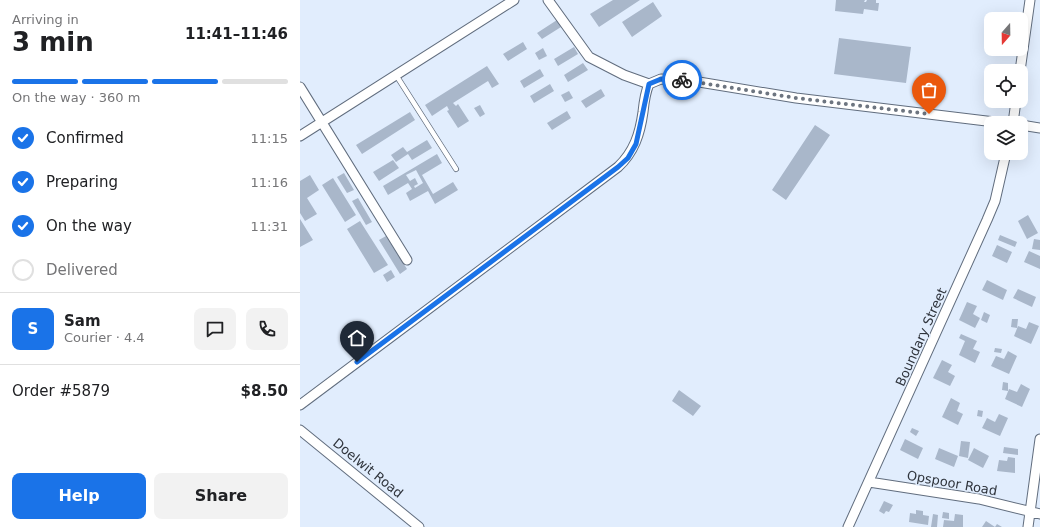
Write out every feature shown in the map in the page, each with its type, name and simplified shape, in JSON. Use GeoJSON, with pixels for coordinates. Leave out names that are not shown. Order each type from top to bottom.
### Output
{"type":"FeatureCollection","features":[{"type":"Feature","properties":{"kind":"street"},"geometry":{"type":"LineString","coordinates":[[300,136],[514,0]]}},
{"type":"Feature","properties":{"kind":"street"},"geometry":{"type":"LineString","coordinates":[[548,0],[589,57],[624,75],[649,84],[661,79],[686,80],[796,98],[984,121]]}},
{"type":"Feature","properties":{"kind":"street"},"geometry":{"type":"LineString","coordinates":[[1021,64],[1030,0]]}},
{"type":"Feature","properties":{"kind":"street"},"geometry":{"type":"LineString","coordinates":[[300,405],[628,158],[636,144],[649,84]]}},
{"type":"Feature","properties":{"kind":"street"},"geometry":{"type":"LineString","coordinates":[[300,87],[407,260]]}},
{"type":"Feature","properties":{"kind":"street"},"geometry":{"type":"LineString","coordinates":[[1028,126],[1040,128]]}},
{"type":"Feature","properties":{"kind":"street","name":"Boundary Street"},"geometry":{"type":"LineString","coordinates":[[848,527],[988,220],[995,201],[1004,160]]}},
{"type":"Feature","properties":{"kind":"street","name":"Doelwit Road"},"geometry":{"type":"LineString","coordinates":[[300,430],[419,527]]}},
{"type":"Feature","properties":{"kind":"street"},"geometry":{"type":"LineString","coordinates":[[1028,527],[1038,466],[1040,439]]}},
{"type":"Feature","properties":{"kind":"street","name":"Opspoor Road"},"geometry":{"type":"LineString","coordinates":[[869,482],[979,499],[1040,514]]}},
{"type":"Feature","properties":{"kind":"lane"},"geometry":{"type":"LineString","coordinates":[[396,75],[456,169]]}},
{"type":"Feature","properties":{"kind":"building"},"geometry":{"type":"Polygon","coordinates":[[[613,0],[640,0],[599,27],[590,14],[613,0]]]}},
{"type":"Feature","properties":{"kind":"building"},"geometry":{"type":"Polygon","coordinates":[[[836,0],[865,0],[864,2],[866,2],[867,0],[876,0],[876,3],[879,3],[878,11],[864,9],[863,14],[835,11],[836,0]]]}},
{"type":"Feature","properties":{"kind":"building"},"geometry":{"type":"Polygon","coordinates":[[[653,2],[662,16],[632,37],[622,22],[653,2]]]}},
{"type":"Feature","properties":{"kind":"building"},"geometry":{"type":"Polygon","coordinates":[[[557,20],[561,27],[542,39],[537,33],[557,20]]]}},
{"type":"Feature","properties":{"kind":"building"},"geometry":{"type":"Polygon","coordinates":[[[839,38],[911,47],[906,83],[834,74],[839,38]]]}},
{"type":"Feature","properties":{"kind":"building"},"geometry":{"type":"Polygon","coordinates":[[[523,42],[527,49],[508,61],[503,54],[523,42]]]}},
{"type":"Feature","properties":{"kind":"building"},"geometry":{"type":"Polygon","coordinates":[[[574,47],[578,54],[558,66],[554,59],[574,47]]]}},
{"type":"Feature","properties":{"kind":"building"},"geometry":{"type":"Polygon","coordinates":[[[543,48],[547,56],[539,60],[535,53],[543,48]]]}},
{"type":"Feature","properties":{"kind":"building"},"geometry":{"type":"Polygon","coordinates":[[[583,63],[588,70],[568,82],[564,75],[583,63]]]}},
{"type":"Feature","properties":{"kind":"building"},"geometry":{"type":"Polygon","coordinates":[[[487,66],[499,84],[492,88],[488,81],[453,103],[456,106],[458,104],[469,121],[458,128],[447,111],[449,110],[447,106],[432,116],[425,105],[487,66]]]}},
{"type":"Feature","properties":{"kind":"building"},"geometry":{"type":"Polygon","coordinates":[[[540,69],[544,76],[524,88],[520,81],[540,69]]]}},
{"type":"Feature","properties":{"kind":"building"},"geometry":{"type":"Polygon","coordinates":[[[550,84],[554,91],[534,103],[530,96],[550,84]]]}},
{"type":"Feature","properties":{"kind":"building"},"geometry":{"type":"Polygon","coordinates":[[[601,89],[605,96],[586,108],[581,101],[601,89]]]}},
{"type":"Feature","properties":{"kind":"building"},"geometry":{"type":"Polygon","coordinates":[[[569,91],[573,98],[565,102],[561,95],[569,91]]]}},
{"type":"Feature","properties":{"kind":"building"},"geometry":{"type":"Polygon","coordinates":[[[480,105],[485,114],[480,117],[474,108],[480,105]]]}},
{"type":"Feature","properties":{"kind":"building"},"geometry":{"type":"Polygon","coordinates":[[[567,111],[571,118],[552,130],[547,123],[567,111]]]}},
{"type":"Feature","properties":{"kind":"building"},"geometry":{"type":"Polygon","coordinates":[[[410,112],[415,120],[362,154],[356,145],[410,112]]]}},
{"type":"Feature","properties":{"kind":"building"},"geometry":{"type":"Polygon","coordinates":[[[815,125],[830,135],[786,200],[772,190],[815,125]]]}},
{"type":"Feature","properties":{"kind":"building"},"geometry":{"type":"Polygon","coordinates":[[[427,140],[432,148],[412,160],[408,154],[396,162],[391,155],[403,147],[407,152],[427,140]]]}},
{"type":"Feature","properties":{"kind":"building"},"geometry":{"type":"Polygon","coordinates":[[[437,154],[442,163],[422,175],[433,194],[453,182],[458,190],[435,204],[428,191],[410,201],[406,193],[412,189],[408,183],[388,195],[383,186],[437,154]],[[416,170],[406,175],[410,181],[415,178],[418,184],[414,186],[415,188],[423,183],[416,170]]]}},
{"type":"Feature","properties":{"kind":"building"},"geometry":{"type":"Polygon","coordinates":[[[393,160],[399,168],[379,181],[373,172],[393,160]]]}},
{"type":"Feature","properties":{"kind":"building"},"geometry":{"type":"Polygon","coordinates":[[[344,173],[354,190],[347,193],[337,177],[344,173]]]}},
{"type":"Feature","properties":{"kind":"building"},"geometry":{"type":"Polygon","coordinates":[[[310,175],[319,190],[307,198],[317,214],[305,221],[300,213],[300,181],[310,175]]]}},
{"type":"Feature","properties":{"kind":"building"},"geometry":{"type":"Polygon","coordinates":[[[333,178],[356,215],[345,222],[322,185],[333,178]]]}},
{"type":"Feature","properties":{"kind":"building"},"geometry":{"type":"Polygon","coordinates":[[[358,198],[372,222],[366,225],[352,201],[358,198]]]}},
{"type":"Feature","properties":{"kind":"building"},"geometry":{"type":"Polygon","coordinates":[[[1028,215],[1038,233],[1027,239],[1018,221],[1028,215]]]}},
{"type":"Feature","properties":{"kind":"building"},"geometry":{"type":"Polygon","coordinates":[[[300,219],[313,240],[300,247],[300,219]]]}},
{"type":"Feature","properties":{"kind":"building"},"geometry":{"type":"Polygon","coordinates":[[[360,221],[388,265],[374,273],[347,229],[360,221]]]}},
{"type":"Feature","properties":{"kind":"building"},"geometry":{"type":"Polygon","coordinates":[[[1000,235],[1017,242],[1015,247],[998,240],[1000,235]]]}},
{"type":"Feature","properties":{"kind":"building"},"geometry":{"type":"Polygon","coordinates":[[[386,236],[407,269],[400,274],[379,240],[386,236]]]}},
{"type":"Feature","properties":{"kind":"building"},"geometry":{"type":"Polygon","coordinates":[[[1034,239],[1040,240],[1040,250],[1032,249],[1034,239]]]}},
{"type":"Feature","properties":{"kind":"building"},"geometry":{"type":"Polygon","coordinates":[[[997,245],[1012,252],[1007,263],[992,256],[997,245]]]}},
{"type":"Feature","properties":{"kind":"building"},"geometry":{"type":"Polygon","coordinates":[[[1029,251],[1040,256],[1040,269],[1024,262],[1029,251]]]}},
{"type":"Feature","properties":{"kind":"building"},"geometry":{"type":"Polygon","coordinates":[[[391,270],[395,277],[387,282],[383,275],[391,270]]]}},
{"type":"Feature","properties":{"kind":"building"},"geometry":{"type":"Polygon","coordinates":[[[987,280],[1007,290],[1003,300],[982,290],[987,280]]]}},
{"type":"Feature","properties":{"kind":"building"},"geometry":{"type":"Polygon","coordinates":[[[1018,289],[1036,297],[1032,307],[1013,298],[1018,289]]]}},
{"type":"Feature","properties":{"kind":"building"},"geometry":{"type":"Polygon","coordinates":[[[967,302],[977,306],[973,314],[980,318],[975,328],[959,320],[967,302]]]}},
{"type":"Feature","properties":{"kind":"building"},"geometry":{"type":"Polygon","coordinates":[[[984,312],[990,315],[987,323],[981,320],[984,312]]]}},
{"type":"Feature","properties":{"kind":"building"},"geometry":{"type":"Polygon","coordinates":[[[1012,319],[1018,319],[1017,328],[1011,327],[1012,319]]]}},
{"type":"Feature","properties":{"kind":"building"},"geometry":{"type":"Polygon","coordinates":[[[1029,322],[1039,326],[1031,344],[1014,336],[1018,326],[1026,329],[1029,322]]]}},
{"type":"Feature","properties":{"kind":"building"},"geometry":{"type":"Polygon","coordinates":[[[961,334],[977,341],[973,349],[980,352],[975,363],[959,355],[965,341],[959,338],[961,334]]]}},
{"type":"Feature","properties":{"kind":"building"},"geometry":{"type":"Polygon","coordinates":[[[995,348],[1002,349],[1001,353],[994,352],[995,348]]]}},
{"type":"Feature","properties":{"kind":"building"},"geometry":{"type":"Polygon","coordinates":[[[1008,351],[1017,356],[1009,374],[991,366],[996,356],[1004,359],[1008,351]]]}},
{"type":"Feature","properties":{"kind":"building"},"geometry":{"type":"Polygon","coordinates":[[[942,360],[952,365],[948,372],[955,376],[950,386],[933,378],[942,360]]]}},
{"type":"Feature","properties":{"kind":"building"},"geometry":{"type":"Polygon","coordinates":[[[1003,382],[1008,383],[1008,391],[1002,390],[1003,382]]]}},
{"type":"Feature","properties":{"kind":"building"},"geometry":{"type":"Polygon","coordinates":[[[1021,384],[1030,389],[1022,407],[1005,399],[1009,389],[1017,392],[1021,384]]]}},
{"type":"Feature","properties":{"kind":"building"},"geometry":{"type":"Polygon","coordinates":[[[679,390],[701,406],[693,416],[672,401],[679,390]]]}},
{"type":"Feature","properties":{"kind":"building"},"geometry":{"type":"Polygon","coordinates":[[[951,398],[960,403],[957,411],[963,414],[958,425],[942,417],[951,398]]]}},
{"type":"Feature","properties":{"kind":"building"},"geometry":{"type":"Polygon","coordinates":[[[978,410],[983,411],[982,417],[977,416],[978,410]]]}},
{"type":"Feature","properties":{"kind":"building"},"geometry":{"type":"Polygon","coordinates":[[[999,414],[1008,418],[1000,436],[982,428],[987,418],[995,422],[999,414]]]}},
{"type":"Feature","properties":{"kind":"building"},"geometry":{"type":"Polygon","coordinates":[[[912,428],[919,431],[916,436],[910,432],[912,428]]]}},
{"type":"Feature","properties":{"kind":"building"},"geometry":{"type":"Polygon","coordinates":[[[905,439],[923,448],[918,459],[900,450],[905,439]]]}},
{"type":"Feature","properties":{"kind":"building"},"geometry":{"type":"Polygon","coordinates":[[[961,441],[970,442],[968,458],[959,456],[961,441]]]}},
{"type":"Feature","properties":{"kind":"building"},"geometry":{"type":"Polygon","coordinates":[[[1004,447],[1018,449],[1018,455],[1003,453],[1004,447]]]}},
{"type":"Feature","properties":{"kind":"building"},"geometry":{"type":"Polygon","coordinates":[[[939,448],[958,456],[954,467],[935,459],[939,448]]]}},
{"type":"Feature","properties":{"kind":"building"},"geometry":{"type":"Polygon","coordinates":[[[974,448],[989,456],[983,468],[968,460],[974,448]]]}},
{"type":"Feature","properties":{"kind":"building"},"geometry":{"type":"Polygon","coordinates":[[[1008,457],[1015,458],[1015,473],[997,471],[999,460],[1007,461],[1008,457]]]}},
{"type":"Feature","properties":{"kind":"building"},"geometry":{"type":"Polygon","coordinates":[[[884,501],[893,505],[889,512],[886,511],[884,514],[879,511],[884,501]]]}},
{"type":"Feature","properties":{"kind":"building"},"geometry":{"type":"Polygon","coordinates":[[[916,510],[923,511],[923,515],[929,516],[928,525],[909,522],[910,513],[916,514],[916,510]]]}},
{"type":"Feature","properties":{"kind":"building"},"geometry":{"type":"Polygon","coordinates":[[[943,512],[949,513],[949,519],[942,518],[943,512]]]}},
{"type":"Feature","properties":{"kind":"building"},"geometry":{"type":"Polygon","coordinates":[[[933,514],[938,515],[937,527],[931,527],[933,514]]]}},
{"type":"Feature","properties":{"kind":"building"},"geometry":{"type":"Polygon","coordinates":[[[955,514],[963,515],[963,527],[943,527],[944,520],[954,521],[955,514]]]}},
{"type":"Feature","properties":{"kind":"building"},"geometry":{"type":"Polygon","coordinates":[[[986,521],[995,527],[982,527],[986,521]]]}},
{"type":"Feature","properties":{"kind":"building"},"geometry":{"type":"Polygon","coordinates":[[[997,524],[1002,527],[995,527],[997,524]]]}},
{"type":"Feature","properties":{"kind":"way so far"},"geometry":{"type":"LineString","coordinates":[[682,80],[796,98],[929,114]]}},
{"type":"Feature","properties":{"kind":"route"},"geometry":{"type":"LineString","coordinates":[[357,362],[618,167],[628,158],[636,144],[642,123],[646,90],[649,84],[661,79],[682,80]]}}]}
